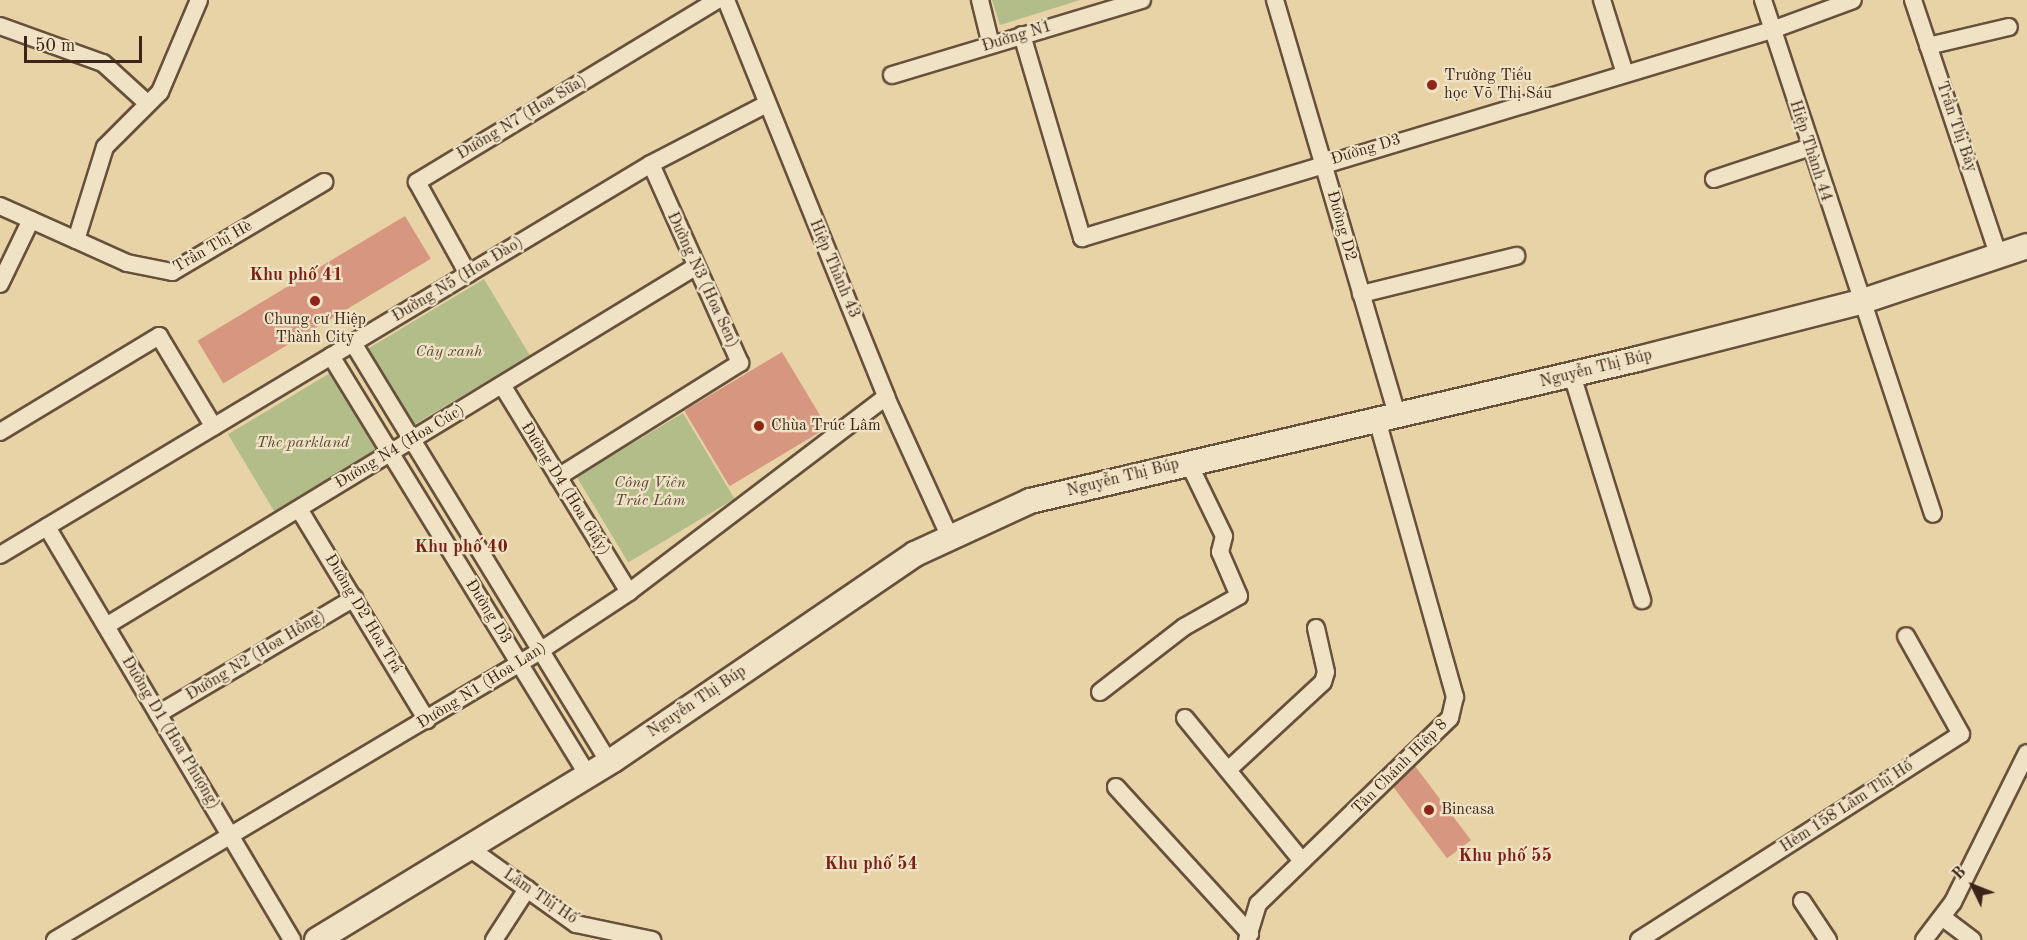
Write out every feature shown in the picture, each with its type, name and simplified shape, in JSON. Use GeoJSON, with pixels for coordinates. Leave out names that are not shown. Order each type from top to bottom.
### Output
{"type":"FeatureCollection","features":[{"type":"Feature","properties":{"kind":"street"},"geometry":{"type":"LineString","coordinates":[[76,240],[105,147],[160,92],[199,0]]}},
{"type":"Feature","properties":{"kind":"street","name":"Đường N7 (Hoa Sữa)"},"geometry":{"type":"LineString","coordinates":[[468,274],[417,182],[717,0]]}},
{"type":"Feature","properties":{"kind":"street","name":"Hiệp Thành 43"},"geometry":{"type":"LineString","coordinates":[[726,0],[765,105],[886,397],[949,535]]}},
{"type":"Feature","properties":{"kind":"street"},"geometry":{"type":"LineString","coordinates":[[980,0],[992,45]]}},
{"type":"Feature","properties":{"kind":"street","name":"Đường N1"},"geometry":{"type":"LineString","coordinates":[[892,75],[1142,0]]}},
{"type":"Feature","properties":{"kind":"street","name":"Đường D2"},"geometry":{"type":"LineString","coordinates":[[1275,0],[1361,294],[1387,418]]}},
{"type":"Feature","properties":{"kind":"street"},"geometry":{"type":"LineString","coordinates":[[1602,0],[1625,74]]}},
{"type":"Feature","properties":{"kind":"street","name":"Hiệp Thành 44"},"geometry":{"type":"LineString","coordinates":[[1763,0],[1808,148],[1933,514]]}},
{"type":"Feature","properties":{"kind":"street","name":"Đường D3"},"geometry":{"type":"LineString","coordinates":[[1022,35],[1082,238],[1772,30],[1853,0]]}},
{"type":"Feature","properties":{"kind":"street","name":"Trần Thị Bảy"},"geometry":{"type":"LineString","coordinates":[[1913,0],[1998,254]]}},
{"type":"Feature","properties":{"kind":"street"},"geometry":{"type":"LineString","coordinates":[[0,26],[103,63],[147,103]]}},
{"type":"Feature","properties":{"kind":"street"},"geometry":{"type":"LineString","coordinates":[[1928,46],[2008,27]]}},
{"type":"Feature","properties":{"kind":"street","name":"Đường N5 (Hoa Đào)"},"geometry":{"type":"LineString","coordinates":[[0,555],[651,164],[765,105]]}},
{"type":"Feature","properties":{"kind":"street"},"geometry":{"type":"LineString","coordinates":[[1714,179],[1808,148]]}},
{"type":"Feature","properties":{"kind":"street","name":"Đường N3 (Hoa Sen)"},"geometry":{"type":"LineString","coordinates":[[558,477],[740,363],[695,267],[651,164]]}},
{"type":"Feature","properties":{"kind":"street","name":"Trần Thị Hè"},"geometry":{"type":"LineString","coordinates":[[0,206],[126,263],[168,273],[324,182]]}},
{"type":"Feature","properties":{"kind":"street"},"geometry":{"type":"LineString","coordinates":[[0,284],[31,220]]}},
{"type":"Feature","properties":{"kind":"street","name":"Nguyễn Thị Búp"},"geometry":{"type":"LineString","coordinates":[[316,940],[609,762],[949,535],[1030,501],[1188,462],[1572,375],[1860,302],[2027,246]]}},
{"type":"Feature","properties":{"kind":"street"},"geometry":{"type":"LineString","coordinates":[[1361,294],[1516,256]]}},
{"type":"Feature","properties":{"kind":"street","name":"Đường N4 (Hoa Cúc)"},"geometry":{"type":"LineString","coordinates":[[106,626],[695,267]]}},
{"type":"Feature","properties":{"kind":"street"},"geometry":{"type":"LineString","coordinates":[[0,432],[159,336],[214,427]]}},
{"type":"Feature","properties":{"kind":"street","name":"Đường D3"},"geometry":{"type":"LineString","coordinates":[[353,343],[609,762]]}},
{"type":"Feature","properties":{"kind":"street","name":"Đường D3"},"geometry":{"type":"LineString","coordinates":[[331,356],[588,775]]}},
{"type":"Feature","properties":{"kind":"street"},"geometry":{"type":"LineString","coordinates":[[1572,375],[1642,600]]}},
{"type":"Feature","properties":{"kind":"street","name":"Đường D4 (Hoa Giấy)"},"geometry":{"type":"LineString","coordinates":[[502,385],[629,592]]}},
{"type":"Feature","properties":{"kind":"street","name":"Đường N1 (Hoa Lan)"},"geometry":{"type":"LineString","coordinates":[[55,940],[233,838],[540,651],[629,592],[886,397]]}},
{"type":"Feature","properties":{"kind":"street","name":"Tân Chánh Hiệp 8"},"geometry":{"type":"LineString","coordinates":[[1248,937],[1258,904],[1445,726],[1455,697],[1387,418]]}},
{"type":"Feature","properties":{"kind":"street"},"geometry":{"type":"LineString","coordinates":[[1100,692],[1150,652],[1239,596],[1220,552],[1224,536],[1188,462]]}},
{"type":"Feature","properties":{"kind":"street","name":"Đường D2 Hoa Trá"},"geometry":{"type":"LineString","coordinates":[[299,508],[427,720]]}},
{"type":"Feature","properties":{"kind":"street","name":"Đường D1 (Hoa Phượng)"},"geometry":{"type":"LineString","coordinates":[[47,527],[292,940]]}},
{"type":"Feature","properties":{"kind":"street","name":"Đường N2 (Hoa Hồng)"},"geometry":{"type":"LineString","coordinates":[[158,714],[354,598]]}},
{"type":"Feature","properties":{"kind":"street"},"geometry":{"type":"LineString","coordinates":[[1228,770],[1323,682],[1326,672],[1316,628]]}},
{"type":"Feature","properties":{"kind":"street","name":"Hẻm 158 Lâm Thị Hố"},"geometry":{"type":"LineString","coordinates":[[1639,940],[1961,734],[1906,636]]}},
{"type":"Feature","properties":{"kind":"street"},"geometry":{"type":"LineString","coordinates":[[1185,718],[1302,861]]}},
{"type":"Feature","properties":{"kind":"street"},"geometry":{"type":"LineString","coordinates":[[1924,940],[1942,917],[2027,753]]}},
{"type":"Feature","properties":{"kind":"street"},"geometry":{"type":"LineString","coordinates":[[1116,787],[1248,937]]}},
{"type":"Feature","properties":{"kind":"street","name":"Lâm Thị Hố"},"geometry":{"type":"LineString","coordinates":[[468,848],[576,924],[652,940]]}},
{"type":"Feature","properties":{"kind":"street"},"geometry":{"type":"LineString","coordinates":[[494,940],[527,889]]}},
{"type":"Feature","properties":{"kind":"street"},"geometry":{"type":"LineString","coordinates":[[1802,901],[1828,940]]}},
{"type":"Feature","properties":{"kind":"street"},"geometry":{"type":"LineString","coordinates":[[1942,917],[1972,940]]}},
{"type":"Feature","properties":{"kind":"green space"},"geometry":{"type":"Polygon","coordinates":[[[992,0],[1080,0],[1000,25],[992,0]]]}},
{"type":"Feature","properties":{"kind":"green space","name":"Cây xanh"},"geometry":{"type":"Polygon","coordinates":[[[484,279],[530,355],[413,425],[367,349],[484,279]]]}},
{"type":"Feature","properties":{"kind":"green space","name":"The parkland"},"geometry":{"type":"Polygon","coordinates":[[[330,373],[376,450],[274,511],[228,434],[330,373]]]}},
{"type":"Feature","properties":{"kind":"green space","name":"Công Viên Trúc Lâm"},"geometry":{"type":"Polygon","coordinates":[[[683,413],[735,499],[628,563],[577,477],[683,413]]]}},
{"type":"Feature","properties":{"kind":"building","name":"Chung cư Hiệp Thành City"},"geometry":{"type":"Polygon","coordinates":[[[405,216],[431,259],[223,383],[198,341],[405,216]]]}},
{"type":"Feature","properties":{"kind":"building","name":"Chùa Trúc Lâm"},"geometry":{"type":"Polygon","coordinates":[[[782,352],[827,427],[730,486],[684,411],[782,352]]]}},
{"type":"Feature","properties":{"kind":"building","name":"Bincasa"},"geometry":{"type":"Polygon","coordinates":[[[1415,766],[1471,840],[1447,858],[1391,784],[1415,766]]]}},
{"type":"Feature","properties":{"kind":"place","name":"Trường Tiểu học Võ Thị Sáu"},"geometry":{"type":"Point","coordinates":[1432,85]}},
{"type":"Feature","properties":{"kind":"place","name":"Chung cư Hiệp Thành City"},"geometry":{"type":"Point","coordinates":[315,301]}},
{"type":"Feature","properties":{"kind":"place","name":"Chùa Trúc Lâm"},"geometry":{"type":"Point","coordinates":[759,426]}},
{"type":"Feature","properties":{"kind":"place","name":"Bincasa"},"geometry":{"type":"Point","coordinates":[1429,810]}},
{"type":"Feature","properties":{"kind":"district","name":"Khu phố 41"},"geometry":{"type":"Point","coordinates":[296,275]}},
{"type":"Feature","properties":{"kind":"district","name":"Khu phố 40"},"geometry":{"type":"Point","coordinates":[461,547]}},
{"type":"Feature","properties":{"kind":"district","name":"Khu phố 55"},"geometry":{"type":"Point","coordinates":[1505,856]}},
{"type":"Feature","properties":{"kind":"district","name":"Khu phố 54"},"geometry":{"type":"Point","coordinates":[871,864]}}]}
